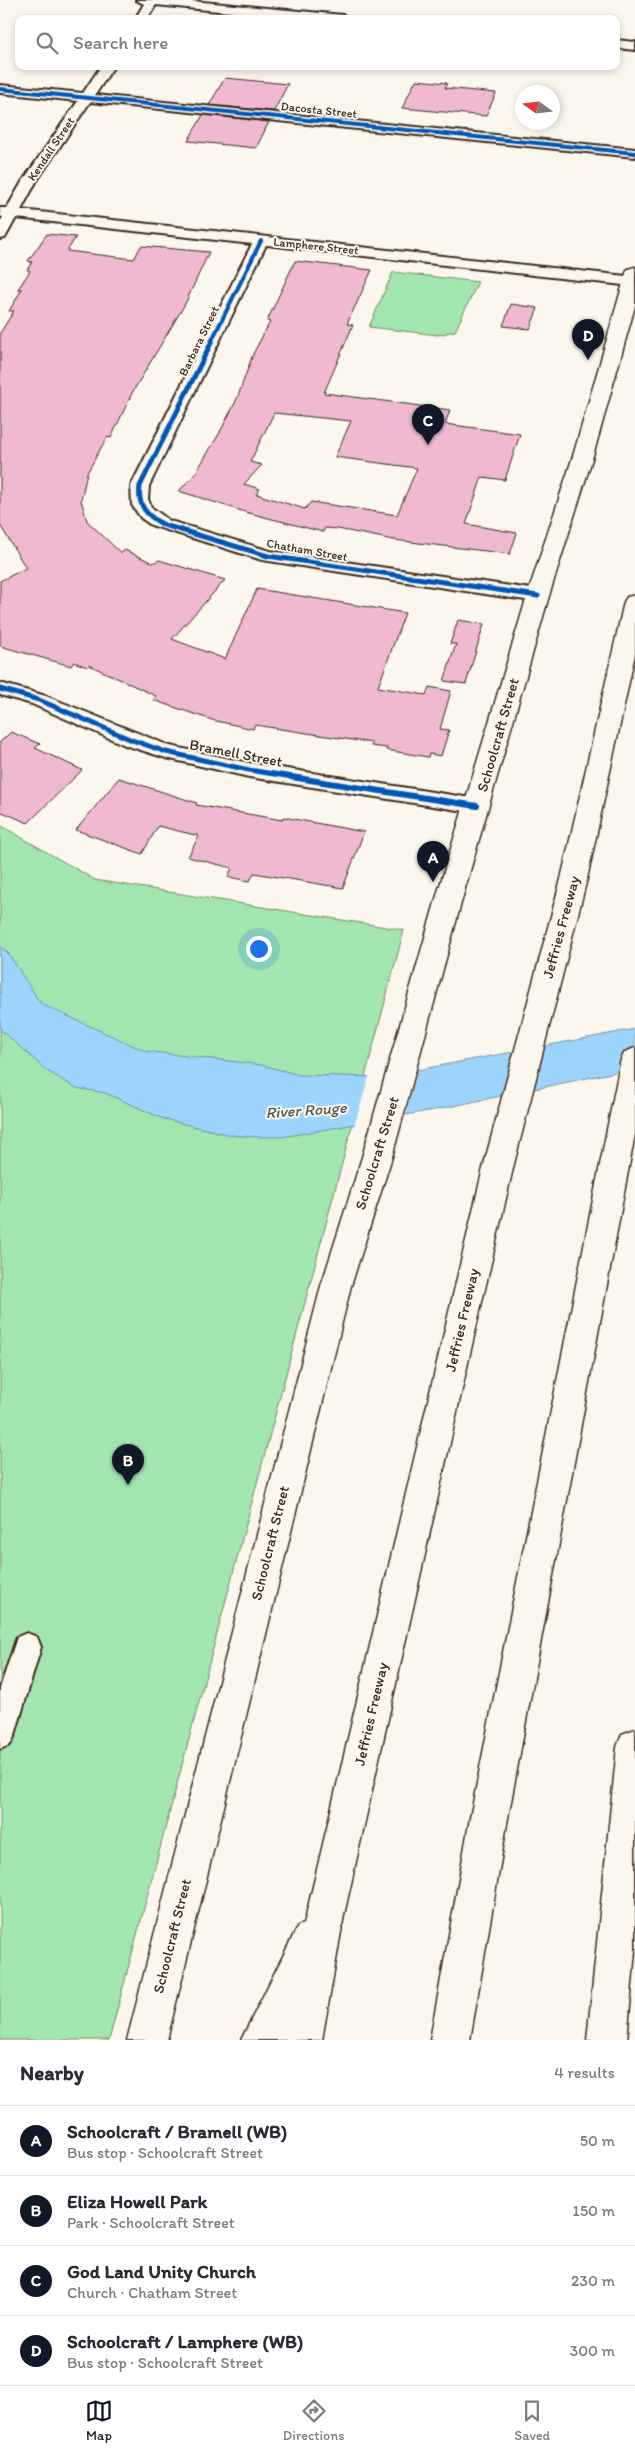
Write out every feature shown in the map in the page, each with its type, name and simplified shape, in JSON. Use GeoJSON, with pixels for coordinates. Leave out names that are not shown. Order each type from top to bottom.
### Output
{"type":"FeatureCollection","features":[{"type":"Feature","properties":{"kind":"main road","name":"Schoolcraft Street"},"geometry":{"type":"LineString","coordinates":[[147,2040],[336,1286],[377,1157],[538,596],[583,456],[634,277]]}},
{"type":"Feature","properties":{"kind":"main road","name":"Jeffries Freeway"},"geometry":{"type":"LineString","coordinates":[[302,2040],[325,1914],[499,1164],[574,879],[635,602]]}},
{"type":"Feature","properties":{"kind":"main road"},"geometry":{"type":"LineString","coordinates":[[450,2040],[489,1818],[635,1059]]}},
{"type":"Feature","properties":{"kind":"main road"},"geometry":{"type":"LineString","coordinates":[[607,2040],[635,1747]]}},
{"type":"Feature","properties":{"kind":"main road"},"geometry":{"type":"LineString","coordinates":[[261,2040],[325,1914]]}},
{"type":"Feature","properties":{"kind":"street"},"geometry":{"type":"LineString","coordinates":[[143,15],[149,0],[302,15]]}},
{"type":"Feature","properties":{"kind":"street"},"geometry":{"type":"LineString","coordinates":[[620,44],[635,46]]}},
{"type":"Feature","properties":{"kind":"street","name":"Kendall Street"},"geometry":{"type":"LineString","coordinates":[[0,235],[5,213],[29,182],[105,70]]}},
{"type":"Feature","properties":{"kind":"street","name":"Dacosta Street"},"geometry":{"type":"LineString","coordinates":[[0,89],[635,153]]}},
{"type":"Feature","properties":{"kind":"street","name":"Lamphere Street"},"geometry":{"type":"LineString","coordinates":[[5,213],[261,241],[634,277]]}},
{"type":"Feature","properties":{"kind":"street","name":"Barbara Street"},"geometry":{"type":"LineString","coordinates":[[157,452],[261,241]]}},
{"type":"Feature","properties":{"kind":"street","name":"Chatham Street"},"geometry":{"type":"LineString","coordinates":[[157,452],[138,496],[140,507],[148,516],[164,525],[268,556],[538,596]]}},
{"type":"Feature","properties":{"kind":"street","name":"Bramell Street"},"geometry":{"type":"LineString","coordinates":[[0,689],[53,706],[132,740],[166,752],[249,770],[477,806]]}},
{"type":"Feature","properties":{"kind":"street"},"geometry":{"type":"LineString","coordinates":[[0,1735],[27,1647]]}},
{"type":"Feature","properties":{"kind":"green space"},"geometry":{"type":"Polygon","coordinates":[[[393,272],[478,282],[455,331],[438,335],[369,327],[393,272]]]}},
{"type":"Feature","properties":{"kind":"green space"},"geometry":{"type":"Polygon","coordinates":[[[0,825],[95,880],[404,930],[109,2040],[0,2040],[0,825]]]}},
{"type":"Feature","properties":{"kind":"water","name":"River Rouge"},"geometry":{"type":"Polygon","coordinates":[[[0,946],[8,953],[41,1004],[145,1051],[262,1065],[299,1075],[380,1077],[635,1029],[635,1068],[434,1110],[282,1137],[230,1135],[164,1119],[105,1093],[76,1088],[47,1071],[0,1029],[0,946]]]}},
{"type":"Feature","properties":{"kind":"pier"},"geometry":{"type":"Polygon","coordinates":[[[418,1068],[404,1118],[354,1126],[370,1074],[380,1075],[418,1068]]]}},
{"type":"Feature","properties":{"kind":"building"},"geometry":{"type":"Polygon","coordinates":[[[225,78],[288,84],[274,111],[209,105],[225,78]]]}},
{"type":"Feature","properties":{"kind":"building"},"geometry":{"type":"Polygon","coordinates":[[[416,80],[447,83],[445,88],[496,93],[486,116],[402,108],[416,80]]]}},
{"type":"Feature","properties":{"kind":"building"},"geometry":{"type":"Polygon","coordinates":[[[203,115],[269,122],[256,148],[188,141],[203,115]]]}},
{"type":"Feature","properties":{"kind":"building"},"geometry":{"type":"Polygon","coordinates":[[[47,234],[76,237],[67,251],[134,259],[141,246],[209,252],[185,304],[132,393],[111,438],[108,437],[87,473],[81,500],[87,521],[121,553],[125,550],[153,563],[159,560],[225,580],[172,639],[225,659],[257,589],[405,613],[378,687],[426,695],[429,687],[451,691],[440,729],[449,730],[441,756],[429,754],[428,757],[386,750],[387,748],[371,746],[372,743],[255,725],[253,729],[212,720],[153,700],[156,696],[89,665],[87,667],[74,662],[71,666],[0,646],[0,581],[26,568],[0,525],[0,333],[14,311],[9,311],[22,289],[18,289],[30,271],[27,270],[32,262],[28,261],[47,234]]]}},
{"type":"Feature","properties":{"kind":"building"},"geometry":{"type":"Polygon","coordinates":[[[295,261],[372,270],[347,324],[353,325],[324,393],[450,410],[445,424],[520,434],[505,480],[482,477],[466,524],[517,533],[510,554],[394,540],[338,529],[325,528],[323,532],[245,512],[179,491],[195,474],[219,434],[237,399],[253,354],[270,322],[267,321],[295,261]],[[274,413],[250,462],[262,465],[244,484],[260,489],[256,494],[305,509],[311,502],[397,515],[417,468],[335,457],[351,421],[274,413]]]}},
{"type":"Feature","properties":{"kind":"building"},"geometry":{"type":"Polygon","coordinates":[[[511,304],[538,308],[530,329],[503,326],[511,304]]]}},
{"type":"Feature","properties":{"kind":"building"},"geometry":{"type":"Polygon","coordinates":[[[458,620],[484,624],[466,684],[444,681],[456,644],[450,644],[458,620]]]}},
{"type":"Feature","properties":{"kind":"building"},"geometry":{"type":"Polygon","coordinates":[[[11,732],[40,744],[35,748],[82,770],[28,823],[0,811],[0,742],[11,732]]]}},
{"type":"Feature","properties":{"kind":"building"},"geometry":{"type":"Polygon","coordinates":[[[119,778],[197,803],[196,805],[282,820],[283,817],[364,832],[343,888],[254,873],[250,881],[228,877],[232,868],[188,857],[199,836],[158,826],[142,854],[76,830],[119,778]]]}},
{"type":"Feature","properties":{"kind":"cycle path"},"geometry":{"type":"LineString","coordinates":[[0,89],[635,153]]}},
{"type":"Feature","properties":{"kind":"cycle path"},"geometry":{"type":"LineString","coordinates":[[261,241],[140,486],[139,499],[143,510],[164,525],[268,556],[538,596]]}},
{"type":"Feature","properties":{"kind":"cycle path"},"geometry":{"type":"LineString","coordinates":[[0,689],[39,700],[132,740],[166,752],[249,770],[477,806]]}},
{"type":"Feature","properties":{"kind":"place","name":"Schoolcraft / Lamphere (WB)"},"geometry":{"type":"Point","coordinates":[588,360]}},
{"type":"Feature","properties":{"kind":"place","name":"God Land Unity Church"},"geometry":{"type":"Point","coordinates":[428,445]}},
{"type":"Feature","properties":{"kind":"place","name":"Schoolcraft / Bramell (WB)"},"geometry":{"type":"Point","coordinates":[433,882]}},
{"type":"Feature","properties":{"kind":"place","name":"Eliza Howell Park"},"geometry":{"type":"Point","coordinates":[128,1485]}}]}
